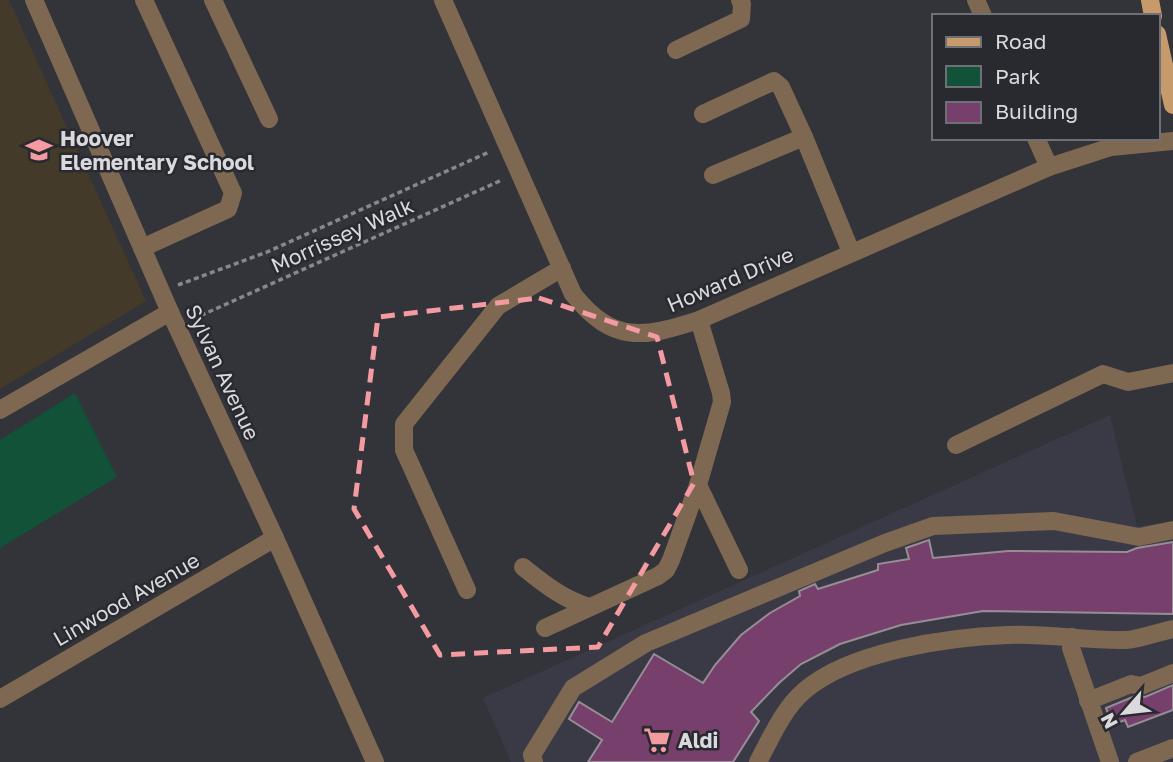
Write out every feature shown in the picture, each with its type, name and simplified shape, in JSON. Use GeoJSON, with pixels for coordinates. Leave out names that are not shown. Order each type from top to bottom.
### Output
{"type":"FeatureCollection","features":[{"type":"Feature","properties":{"kind":"main road"},"geometry":{"type":"LineString","coordinates":[[1159,43],[1173,105]]}},
{"type":"Feature","properties":{"kind":"street","name":"Sylvan Avenue"},"geometry":{"type":"LineString","coordinates":[[34,0],[173,320],[275,538],[374,762]]}},
{"type":"Feature","properties":{"kind":"street"},"geometry":{"type":"LineString","coordinates":[[142,248],[229,209],[233,193],[144,0]]}},
{"type":"Feature","properties":{"kind":"street"},"geometry":{"type":"LineString","coordinates":[[213,0],[269,119]]}},
{"type":"Feature","properties":{"kind":"street","name":"Howard Drive"},"geometry":{"type":"LineString","coordinates":[[443,0],[573,294],[608,327],[637,334],[666,331],[699,320],[1049,167],[1111,147],[1173,141]]}},
{"type":"Feature","properties":{"kind":"street"},"geometry":{"type":"LineString","coordinates":[[676,50],[741,19],[740,0]]}},
{"type":"Feature","properties":{"kind":"street"},"geometry":{"type":"LineString","coordinates":[[703,114],[774,81],[781,87],[851,252]]}},
{"type":"Feature","properties":{"kind":"street"},"geometry":{"type":"LineString","coordinates":[[713,175],[804,137]]}},
{"type":"Feature","properties":{"kind":"street"},"geometry":{"type":"LineString","coordinates":[[1037,140],[1049,167]]}},
{"type":"Feature","properties":{"kind":"street"},"geometry":{"type":"LineString","coordinates":[[467,590],[404,450],[404,424],[498,306],[562,268]]}},
{"type":"Feature","properties":{"kind":"street"},"geometry":{"type":"LineString","coordinates":[[0,410],[173,320]]}},
{"type":"Feature","properties":{"kind":"street"},"geometry":{"type":"LineString","coordinates":[[545,628],[658,576],[666,570],[671,560],[698,485],[722,402],[699,320]]}},
{"type":"Feature","properties":{"kind":"street"},"geometry":{"type":"LineString","coordinates":[[956,445],[1103,374],[1128,382],[1173,373]]}},
{"type":"Feature","properties":{"kind":"street"},"geometry":{"type":"LineString","coordinates":[[698,485],[739,570]]}},
{"type":"Feature","properties":{"kind":"street"},"geometry":{"type":"LineString","coordinates":[[534,762],[532,755],[573,688],[646,643],[885,542],[933,526],[1054,521],[1139,537],[1173,530]]}},
{"type":"Feature","properties":{"kind":"street","name":"Linwood Avenue"},"geometry":{"type":"LineString","coordinates":[[0,699],[275,538]]}},
{"type":"Feature","properties":{"kind":"street"},"geometry":{"type":"LineString","coordinates":[[523,567],[556,593],[589,607]]}},
{"type":"Feature","properties":{"kind":"street"},"geometry":{"type":"LineString","coordinates":[[758,762],[787,710],[803,692],[819,679],[878,654],[971,636],[1128,640],[1173,629]]}},
{"type":"Feature","properties":{"kind":"street"},"geometry":{"type":"LineString","coordinates":[[1072,637],[1071,648],[1110,762]]}},
{"type":"Feature","properties":{"kind":"street"},"geometry":{"type":"LineString","coordinates":[[1088,701],[1130,684],[1138,675],[1173,662]]}},
{"type":"Feature","properties":{"kind":"street"},"geometry":{"type":"LineString","coordinates":[[1130,684],[1141,686],[1173,673]]}},
{"type":"Feature","properties":{"kind":"street"},"geometry":{"type":"LineString","coordinates":[[1136,762],[1173,748]]}},
{"type":"Feature","properties":{"kind":"path"},"geometry":{"type":"LineString","coordinates":[[161,291],[267,252],[507,144]]}},
{"type":"Feature","properties":{"kind":"path","name":"Morrissey Walk"},"geometry":{"type":"LineString","coordinates":[[173,320],[520,172]]}},
{"type":"Feature","properties":{"kind":"highlighted area"},"geometry":{"type":"Polygon","coordinates":[[[539,298],[657,337],[694,483],[598,647],[440,655],[354,509],[378,317],[539,298]]]}},
{"type":"Feature","properties":{"kind":"shaded area","name":"Hoover Elementary School"},"geometry":{"type":"Polygon","coordinates":[[[0,0],[9,0],[146,301],[0,389],[0,0]]]}},
{"type":"Feature","properties":{"kind":"shaded area"},"geometry":{"type":"Polygon","coordinates":[[[1110,415],[1137,526],[1173,522],[1173,762],[511,762],[483,698],[1110,415]]]}},
{"type":"Feature","properties":{"kind":"green space"},"geometry":{"type":"Polygon","coordinates":[[[75,393],[117,477],[0,548],[0,440],[75,393]]]}},
{"type":"Feature","properties":{"kind":"building"},"geometry":{"type":"Polygon","coordinates":[[[929,540],[933,558],[1008,551],[1127,552],[1173,542],[1173,614],[983,611],[901,625],[840,644],[801,664],[751,712],[759,721],[733,762],[588,762],[602,740],[569,719],[579,702],[612,722],[654,654],[703,683],[741,635],[770,613],[800,596],[799,591],[815,584],[818,589],[878,570],[878,564],[909,559],[906,548],[929,540]]]}},
{"type":"Feature","properties":{"kind":"building"},"geometry":{"type":"Polygon","coordinates":[[[1173,685],[1173,710],[1128,727],[1125,720],[1112,725],[1106,708],[1135,696],[1145,697],[1173,685]]]}},
{"type":"Feature","properties":{"kind":"place","name":"Hoover Elementary School"},"geometry":{"type":"Point","coordinates":[39,150]}},
{"type":"Feature","properties":{"kind":"place","name":"Aldi"},"geometry":{"type":"Point","coordinates":[657,740]}}]}
